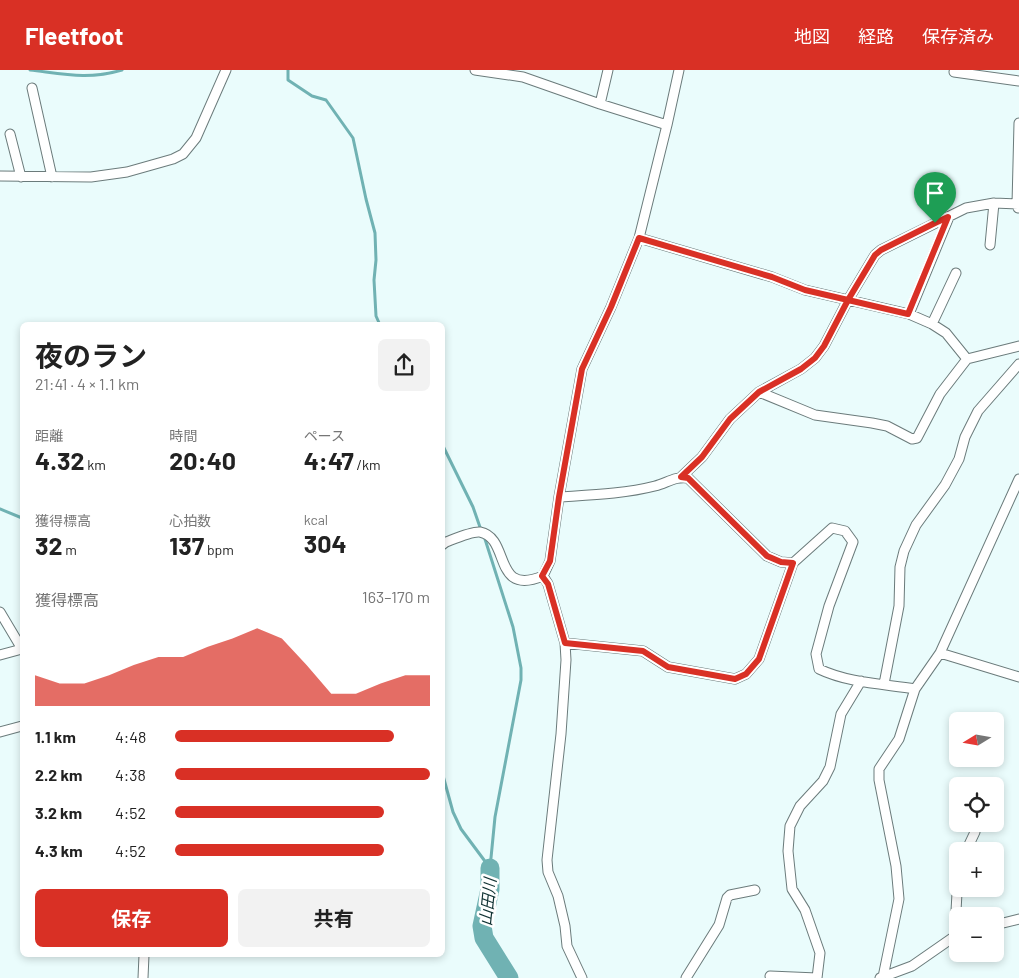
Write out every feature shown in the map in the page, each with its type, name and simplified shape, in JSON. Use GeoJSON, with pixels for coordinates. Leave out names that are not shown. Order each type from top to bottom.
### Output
{"type":"FeatureCollection","features":[{"type":"Feature","properties":{"kind":"street"},"geometry":{"type":"LineString","coordinates":[[0,176],[91,177],[127,172],[173,159],[183,154],[196,138],[226,70]]}},
{"type":"Feature","properties":{"kind":"street"},"geometry":{"type":"LineString","coordinates":[[475,70],[523,77],[667,125]]}},
{"type":"Feature","properties":{"kind":"street"},"geometry":{"type":"LineString","coordinates":[[600,104],[608,70]]}},
{"type":"Feature","properties":{"kind":"street"},"geometry":{"type":"LineString","coordinates":[[445,543],[478,532],[489,536],[507,572],[516,579],[525,581],[542,576],[550,561],[559,497],[582,369],[611,307],[639,238],[667,125],[678,70]]}},
{"type":"Feature","properties":{"kind":"street"},"geometry":{"type":"LineString","coordinates":[[954,72],[1019,81]]}},
{"type":"Feature","properties":{"kind":"street"},"geometry":{"type":"LineString","coordinates":[[32,88],[52,177]]}},
{"type":"Feature","properties":{"kind":"street"},"geometry":{"type":"LineString","coordinates":[[559,497],[608,494],[656,486],[681,477],[702,457],[730,419],[759,392],[801,369],[815,358],[824,346],[848,300],[875,255],[881,250],[966,208],[994,203],[1018,206],[1019,123]]}},
{"type":"Feature","properties":{"kind":"street"},"geometry":{"type":"LineString","coordinates":[[10,134],[21,177]]}},
{"type":"Feature","properties":{"kind":"street"},"geometry":{"type":"LineString","coordinates":[[990,245],[994,203]]}},
{"type":"Feature","properties":{"kind":"street"},"geometry":{"type":"LineString","coordinates":[[908,314],[948,217]]}},
{"type":"Feature","properties":{"kind":"street"},"geometry":{"type":"LineString","coordinates":[[639,238],[772,277],[805,290],[908,314],[932,324],[946,334],[967,359]]}},
{"type":"Feature","properties":{"kind":"street"},"geometry":{"type":"LineString","coordinates":[[932,324],[956,273]]}},
{"type":"Feature","properties":{"kind":"street"},"geometry":{"type":"LineString","coordinates":[[759,392],[815,415],[887,426],[912,439],[917,438],[940,394],[967,359],[1019,346]]}},
{"type":"Feature","properties":{"kind":"street"},"geometry":{"type":"LineString","coordinates":[[884,684],[899,606],[900,567],[904,551],[916,525],[945,485],[959,458],[965,437],[978,411],[1019,364]]}},
{"type":"Feature","properties":{"kind":"street"},"geometry":{"type":"LineString","coordinates":[[681,477],[688,478],[767,556],[781,562],[793,563]]}},
{"type":"Feature","properties":{"kind":"street"},"geometry":{"type":"LineString","coordinates":[[881,977],[899,899],[896,866],[879,780],[879,769],[899,738],[915,690],[940,653],[1019,479]]}},
{"type":"Feature","properties":{"kind":"street"},"geometry":{"type":"LineString","coordinates":[[565,643],[643,651],[668,667],[735,679],[746,674],[759,659],[793,563],[832,528],[845,531],[852,542],[829,606],[816,654],[819,668],[828,673],[861,681],[915,690]]}},
{"type":"Feature","properties":{"kind":"street"},"geometry":{"type":"LineString","coordinates":[[542,576],[548,584],[565,643],[566,660],[561,734],[547,860],[548,872],[558,896],[565,926],[567,946],[582,978]]}},
{"type":"Feature","properties":{"kind":"street"},"geometry":{"type":"LineString","coordinates":[[0,612],[20,646]]}},
{"type":"Feature","properties":{"kind":"street"},"geometry":{"type":"LineString","coordinates":[[0,655],[20,650]]}},
{"type":"Feature","properties":{"kind":"street"},"geometry":{"type":"LineString","coordinates":[[940,653],[1019,677]]}},
{"type":"Feature","properties":{"kind":"street"},"geometry":{"type":"LineString","coordinates":[[770,976],[817,978],[820,954],[805,910],[792,889],[788,851],[790,826],[800,806],[827,774],[841,714],[861,681]]}},
{"type":"Feature","properties":{"kind":"street"},"geometry":{"type":"LineString","coordinates":[[0,732],[20,727]]}},
{"type":"Feature","properties":{"kind":"street"},"geometry":{"type":"LineString","coordinates":[[686,978],[719,925],[730,894],[754,890]]}},
{"type":"Feature","properties":{"kind":"street"},"geometry":{"type":"LineString","coordinates":[[1004,923],[1019,919]]}},
{"type":"Feature","properties":{"kind":"street"},"geometry":{"type":"LineString","coordinates":[[881,977],[912,966],[949,940]]}},
{"type":"Feature","properties":{"kind":"street"},"geometry":{"type":"LineString","coordinates":[[143,978],[144,957]]}},
{"type":"Feature","properties":{"kind":"waterway"},"geometry":{"type":"LineString","coordinates":[[30,70],[87,75],[98,75],[122,70]]}},
{"type":"Feature","properties":{"kind":"waterway"},"geometry":{"type":"LineString","coordinates":[[288,70],[288,80],[312,96],[326,100],[353,138],[375,233],[376,260],[374,280],[376,316],[379,322]]}},
{"type":"Feature","properties":{"kind":"waterway"},"geometry":{"type":"LineString","coordinates":[[445,450],[473,507],[481,530]]}},
{"type":"Feature","properties":{"kind":"waterway","name":"山田川"},"geometry":{"type":"LineString","coordinates":[[0,509],[20,517]]}},
{"type":"Feature","properties":{"kind":"waterway"},"geometry":{"type":"LineString","coordinates":[[484,536],[513,627],[521,668],[521,680],[495,817],[490,868]]}},
{"type":"Feature","properties":{"kind":"waterway","name":"山田川"},"geometry":{"type":"LineString","coordinates":[[445,783],[453,812],[461,829],[490,868]]}},
{"type":"Feature","properties":{"kind":"waterway","name":"山田川"},"geometry":{"type":"LineString","coordinates":[[490,868],[490,889],[482,926],[484,938],[509,978]]}},
{"type":"Feature","properties":{"kind":"route"},"geometry":{"type":"LineString","coordinates":[[935,223],[881,250],[875,255],[848,300],[805,290],[772,277],[639,238],[611,307],[582,369],[559,497],[550,561],[542,576],[548,584],[565,643],[643,651],[668,667],[679,670],[735,679],[746,674],[759,659],[793,563],[781,562],[767,556],[688,478],[681,477],[702,457],[730,419],[759,392],[801,369],[815,358],[824,346],[848,300],[908,314],[948,217],[935,223]]}}]}
